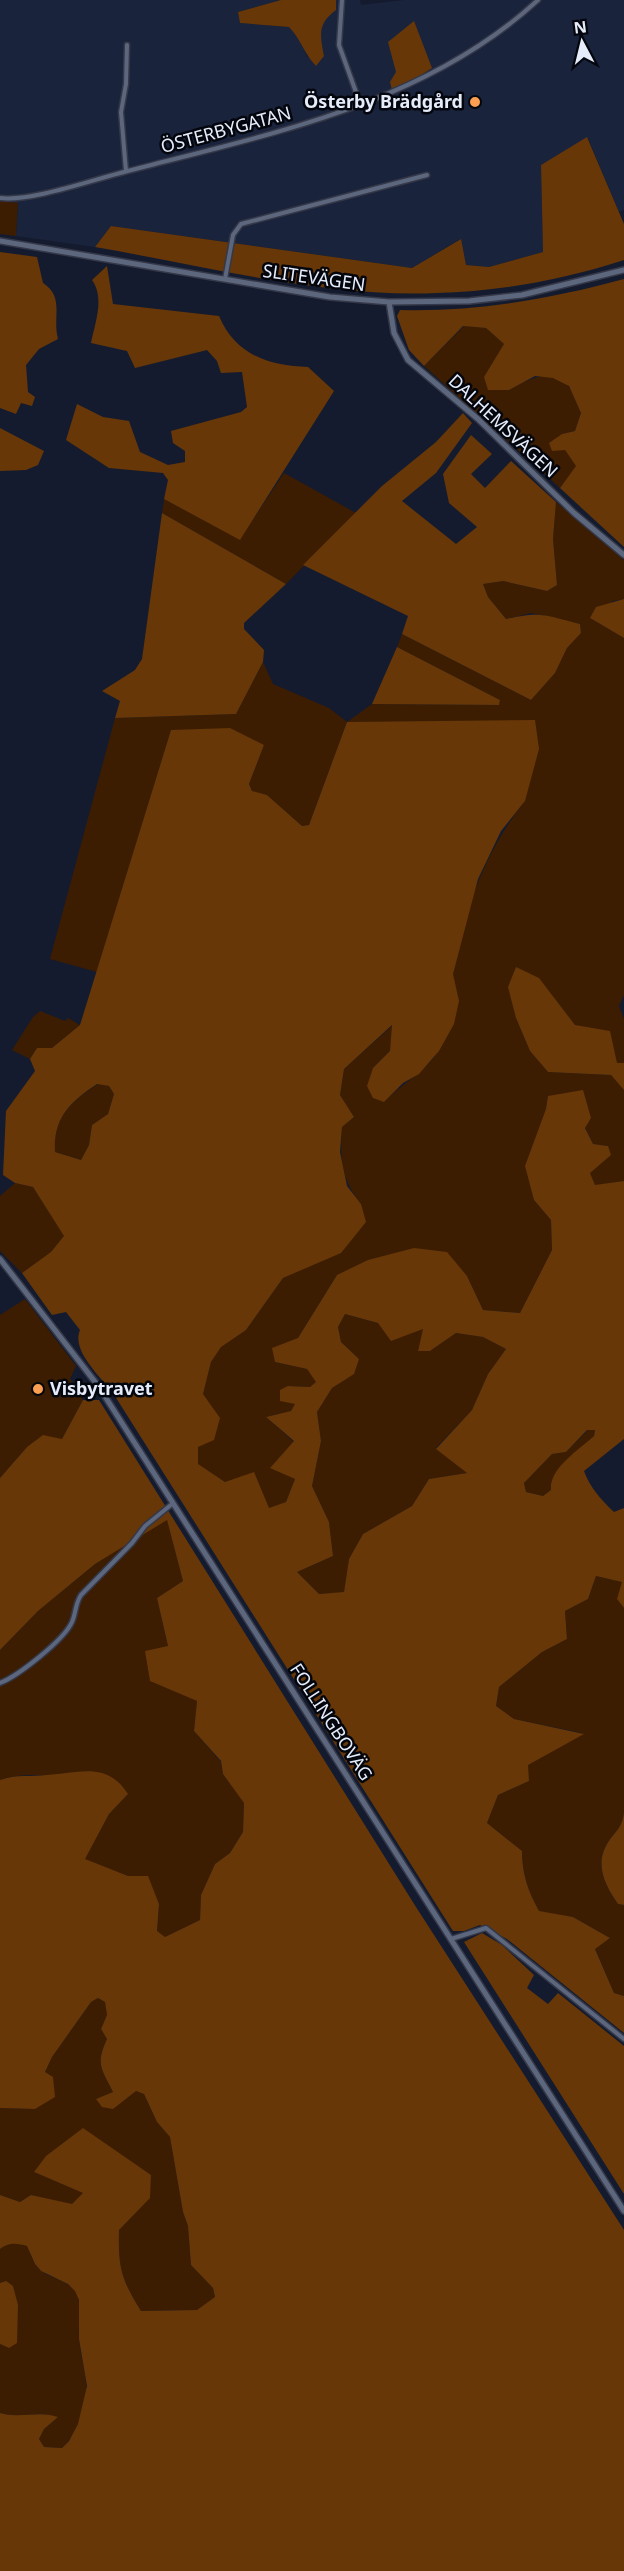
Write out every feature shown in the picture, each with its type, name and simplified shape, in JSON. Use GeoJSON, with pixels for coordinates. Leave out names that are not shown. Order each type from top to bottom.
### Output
{"type":"FeatureCollection","features":[{"type":"Feature","properties":{"kind":"main road","name":"SLITEVÄGEN"},"geometry":{"type":"LineString","coordinates":[[0,241],[330,297],[389,302],[469,301],[522,295],[624,270]]}},
{"type":"Feature","properties":{"kind":"main road","name":"DALHEMSVÄGEN"},"geometry":{"type":"LineString","coordinates":[[389,302],[394,333],[408,360],[478,419],[574,513],[624,555]]}},
{"type":"Feature","properties":{"kind":"main road","name":"FOLLINGBOVÄG"},"geometry":{"type":"LineString","coordinates":[[0,1259],[99,1387],[624,2211]]}},
{"type":"Feature","properties":{"kind":"street"},"geometry":{"type":"LineString","coordinates":[[342,0],[339,45],[361,106]]}},
{"type":"Feature","properties":{"kind":"street"},"geometry":{"type":"LineString","coordinates":[[528,0],[531,6]]}},
{"type":"Feature","properties":{"kind":"street","name":"ÖSTERBYGATAN"},"geometry":{"type":"LineString","coordinates":[[0,198],[25,196],[126,171],[361,106],[416,83],[459,60],[502,31],[538,0]]}},
{"type":"Feature","properties":{"kind":"street"},"geometry":{"type":"LineString","coordinates":[[126,171],[121,112],[126,84],[127,45]]}},
{"type":"Feature","properties":{"kind":"street"},"geometry":{"type":"LineString","coordinates":[[225,279],[233,235],[241,224],[427,175]]}},
{"type":"Feature","properties":{"kind":"street"},"geometry":{"type":"LineString","coordinates":[[0,1683],[18,1675],[58,1640],[73,1620],[76,1603],[81,1595],[132,1543],[145,1526],[172,1503]]}},
{"type":"Feature","properties":{"kind":"street"},"geometry":{"type":"LineString","coordinates":[[451,1939],[486,1928],[624,2039]]}},
{"type":"Feature","properties":{"kind":"shaded area"},"geometry":{"type":"Polygon","coordinates":[[[0,0],[281,0],[238,12],[240,23],[289,27],[300,38],[307,57],[324,56],[319,31],[325,18],[335,10],[336,0],[360,0],[361,5],[404,0],[624,0],[624,210],[619,212],[588,138],[541,165],[543,252],[489,267],[466,265],[460,239],[412,268],[111,226],[95,247],[16,236],[18,204],[0,201],[0,0]]]}},
{"type":"Feature","properties":{"kind":"shaded area"},"geometry":{"type":"Polygon","coordinates":[[[281,0],[336,0],[336,10],[326,20],[321,30],[324,56],[316,66],[289,27],[240,23],[238,12],[281,0]]]}},
{"type":"Feature","properties":{"kind":"shaded area"},"geometry":{"type":"Polygon","coordinates":[[[414,21],[432,68],[409,83],[392,90],[390,82],[396,72],[388,42],[414,21]]]}},
{"type":"Feature","properties":{"kind":"shaded area"},"geometry":{"type":"Polygon","coordinates":[[[587,137],[624,224],[624,260],[555,279],[461,292],[352,291],[266,279],[95,247],[111,226],[412,268],[461,239],[466,265],[489,267],[543,252],[541,165],[587,137]]]}},
{"type":"Feature","properties":{"kind":"shaded area"},"geometry":{"type":"Polygon","coordinates":[[[0,201],[18,203],[16,236],[0,234],[0,201]]]}},
{"type":"Feature","properties":{"kind":"shaded area"},"geometry":{"type":"Polygon","coordinates":[[[0,252],[37,257],[43,283],[50,289],[56,301],[58,339],[39,349],[26,365],[28,392],[35,397],[32,406],[21,403],[16,414],[0,408],[0,252]]]}},
{"type":"Feature","properties":{"kind":"shaded area"},"geometry":{"type":"Polygon","coordinates":[[[107,266],[113,304],[219,316],[234,340],[244,349],[279,364],[308,367],[334,391],[240,540],[164,499],[168,480],[163,473],[109,468],[66,440],[77,404],[103,417],[129,421],[140,452],[168,465],[185,462],[185,451],[173,443],[171,431],[241,412],[247,407],[242,372],[221,373],[217,361],[207,350],[135,368],[127,351],[91,343],[98,303],[96,287],[92,280],[107,266]]]}},
{"type":"Feature","properties":{"kind":"shaded area"},"geometry":{"type":"Polygon","coordinates":[[[624,279],[624,547],[560,488],[576,466],[565,450],[552,451],[549,443],[562,434],[575,431],[581,413],[569,386],[553,378],[535,376],[509,390],[488,390],[484,377],[504,344],[486,328],[463,326],[424,366],[409,350],[397,316],[400,310],[457,309],[513,303],[569,293],[624,279]]]}},
{"type":"Feature","properties":{"kind":"shaded area"},"geometry":{"type":"Polygon","coordinates":[[[464,326],[486,328],[504,344],[498,356],[509,390],[531,379],[547,376],[562,381],[571,390],[581,413],[575,431],[562,434],[565,450],[577,466],[560,488],[424,366],[464,326]]]}},
{"type":"Feature","properties":{"kind":"shaded area"},"geometry":{"type":"Polygon","coordinates":[[[463,413],[472,423],[436,473],[402,501],[456,544],[477,527],[449,503],[443,474],[471,435],[492,454],[471,474],[485,488],[511,461],[556,502],[553,539],[557,585],[547,591],[503,581],[483,584],[488,597],[506,619],[543,615],[580,624],[581,633],[567,648],[555,673],[531,700],[402,634],[408,616],[303,565],[382,486],[436,442],[463,413]]]}},
{"type":"Feature","properties":{"kind":"shaded area"},"geometry":{"type":"Polygon","coordinates":[[[0,428],[44,451],[38,465],[26,470],[0,471],[0,428]]]}},
{"type":"Feature","properties":{"kind":"shaded area"},"geometry":{"type":"Polygon","coordinates":[[[284,473],[356,513],[286,584],[162,513],[164,499],[240,539],[284,473]]]}},
{"type":"Feature","properties":{"kind":"shaded area"},"geometry":{"type":"Polygon","coordinates":[[[556,502],[624,560],[624,599],[613,601],[590,618],[624,638],[624,995],[619,1006],[624,1019],[624,1063],[617,1064],[590,1029],[575,1025],[538,978],[516,1018],[530,1051],[548,1072],[611,1075],[624,1089],[624,1181],[595,1186],[590,1173],[608,1146],[593,1144],[585,1127],[591,1118],[548,1096],[534,1200],[551,1220],[552,1250],[520,1313],[483,1310],[467,1276],[337,1275],[298,1338],[275,1362],[307,1369],[317,1382],[310,1387],[288,1386],[296,1403],[291,1411],[266,1417],[294,1442],[271,1467],[295,1479],[286,1502],[269,1509],[198,1465],[198,1447],[210,1407],[203,1394],[211,1362],[221,1346],[246,1330],[283,1278],[311,1265],[361,1204],[349,1186],[343,1168],[342,1127],[354,1117],[340,1095],[344,1069],[393,1025],[390,1051],[373,1068],[384,1102],[429,1064],[434,1057],[458,1002],[453,971],[478,881],[499,840],[525,801],[347,722],[372,704],[499,705],[500,700],[397,647],[402,634],[531,700],[555,673],[567,648],[581,633],[580,624],[531,613],[506,619],[488,597],[483,584],[503,581],[547,591],[557,585],[553,539],[556,502]]]}},
{"type":"Feature","properties":{"kind":"shaded area"},"geometry":{"type":"Polygon","coordinates":[[[162,513],[286,584],[244,623],[244,629],[264,650],[263,662],[236,714],[115,718],[120,701],[102,691],[135,670],[142,659],[162,513]]]}},
{"type":"Feature","properties":{"kind":"shaded area"},"geometry":{"type":"Polygon","coordinates":[[[624,599],[624,638],[590,618],[596,607],[624,599]]]}},
{"type":"Feature","properties":{"kind":"shaded area"},"geometry":{"type":"Polygon","coordinates":[[[397,647],[500,700],[499,705],[372,704],[397,647]]]}},
{"type":"Feature","properties":{"kind":"shaded area"},"geometry":{"type":"Polygon","coordinates":[[[263,662],[273,684],[329,708],[347,722],[309,825],[302,826],[267,795],[253,792],[249,784],[264,745],[171,730],[97,972],[50,959],[115,718],[236,714],[263,662]]]}},
{"type":"Feature","properties":{"kind":"shaded area"},"geometry":{"type":"Polygon","coordinates":[[[535,720],[539,749],[525,801],[501,831],[478,879],[453,974],[459,1001],[454,1024],[439,1051],[419,1074],[403,1083],[384,1102],[373,1098],[367,1086],[373,1068],[390,1051],[392,1025],[344,1069],[340,1095],[354,1117],[342,1127],[340,1152],[347,1186],[361,1204],[366,1222],[341,1253],[283,1278],[246,1330],[221,1347],[211,1362],[203,1394],[220,1418],[214,1440],[198,1447],[198,1464],[225,1482],[254,1472],[269,1508],[286,1502],[295,1479],[270,1468],[294,1441],[266,1417],[291,1411],[295,1404],[280,1401],[280,1390],[288,1386],[310,1387],[316,1382],[307,1369],[275,1362],[272,1348],[298,1338],[337,1275],[368,1260],[414,1248],[447,1252],[467,1276],[483,1310],[520,1313],[552,1250],[551,1220],[534,1200],[525,1166],[546,1109],[548,1096],[583,1090],[591,1118],[585,1128],[593,1144],[608,1146],[611,1155],[590,1173],[595,1185],[624,1181],[624,1439],[584,1471],[596,1493],[614,1512],[624,1508],[624,1608],[617,1599],[622,1582],[596,1576],[588,1599],[565,1611],[567,1639],[542,1652],[499,1687],[496,1706],[514,1719],[584,1734],[528,1765],[529,1781],[498,1795],[487,1823],[522,1851],[526,1882],[539,1911],[573,1917],[610,1938],[595,1949],[614,1993],[624,1996],[624,2033],[507,1939],[480,1925],[464,1931],[453,1931],[113,1393],[83,1355],[78,1338],[80,1330],[66,1312],[52,1315],[22,1273],[51,1252],[64,1236],[33,1187],[15,1183],[3,1175],[6,1111],[35,1071],[30,1059],[37,1048],[52,1048],[80,1025],[171,730],[230,728],[264,745],[249,784],[252,791],[267,795],[302,826],[309,825],[347,722],[535,720]],[[97,1084],[71,1104],[60,1120],[55,1140],[55,1152],[81,1160],[89,1145],[92,1125],[108,1114],[114,1094],[109,1086],[97,1084]],[[345,1314],[338,1327],[341,1342],[359,1359],[354,1374],[332,1388],[317,1412],[321,1441],[312,1486],[329,1522],[333,1556],[297,1572],[319,1594],[344,1592],[349,1559],[363,1534],[412,1506],[429,1479],[467,1473],[436,1449],[472,1410],[488,1374],[506,1349],[483,1337],[456,1333],[430,1351],[418,1351],[423,1329],[391,1341],[378,1323],[345,1314]],[[587,1430],[566,1452],[552,1454],[524,1483],[526,1492],[543,1496],[551,1490],[555,1474],[560,1467],[594,1436],[595,1430],[587,1430]]]}},
{"type":"Feature","properties":{"kind":"shaded area"},"geometry":{"type":"Polygon","coordinates":[[[516,967],[539,978],[575,1025],[610,1031],[617,1063],[624,1063],[624,1090],[611,1075],[548,1072],[530,1051],[516,1018],[508,987],[516,967]]]}},
{"type":"Feature","properties":{"kind":"shaded area"},"geometry":{"type":"Polygon","coordinates":[[[40,1011],[65,1021],[68,1018],[80,1025],[52,1048],[37,1048],[30,1059],[12,1050],[33,1017],[40,1011]]]}},
{"type":"Feature","properties":{"kind":"shaded area"},"geometry":{"type":"Polygon","coordinates":[[[98,1084],[109,1086],[114,1094],[108,1114],[92,1125],[89,1145],[81,1160],[55,1152],[57,1130],[65,1112],[79,1097],[98,1084]]]}},
{"type":"Feature","properties":{"kind":"shaded area"},"geometry":{"type":"Polygon","coordinates":[[[15,1183],[33,1187],[65,1236],[52,1252],[22,1273],[0,1251],[0,1196],[15,1183]]]}},
{"type":"Feature","properties":{"kind":"shaded area","name":"Visbytravet"},"geometry":{"type":"Polygon","coordinates":[[[25,1299],[76,1366],[70,1379],[83,1400],[62,1439],[27,1447],[0,1478],[0,1315],[25,1299]]]}},
{"type":"Feature","properties":{"kind":"shaded area"},"geometry":{"type":"Polygon","coordinates":[[[345,1314],[378,1323],[424,1329],[418,1351],[430,1351],[456,1333],[483,1337],[506,1349],[488,1374],[472,1410],[436,1448],[467,1473],[429,1479],[412,1506],[363,1534],[349,1559],[344,1593],[319,1594],[297,1572],[333,1556],[329,1522],[312,1486],[321,1441],[317,1412],[332,1388],[359,1359],[341,1342],[338,1327],[345,1314]]]}},
{"type":"Feature","properties":{"kind":"shaded area"},"geometry":{"type":"Polygon","coordinates":[[[83,1400],[99,1400],[416,1907],[624,2230],[624,2571],[0,2571],[0,2413],[7,2415],[44,2414],[58,2417],[44,2429],[39,2439],[44,2447],[62,2448],[69,2441],[78,2424],[87,2386],[79,2339],[79,2300],[75,2291],[68,2284],[41,2271],[35,2264],[27,2246],[13,2244],[0,2249],[0,2195],[20,2202],[31,2195],[72,2204],[83,2193],[34,2172],[46,2156],[83,2128],[151,2175],[150,2198],[119,2230],[122,2272],[141,2311],[197,2310],[215,2297],[213,2288],[191,2265],[188,2226],[183,2212],[170,2137],[157,2122],[144,2094],[136,2091],[113,2109],[102,2107],[96,2099],[113,2092],[101,2067],[101,2055],[107,2039],[101,2029],[107,2015],[105,2002],[98,1998],[91,2002],[52,2057],[45,2072],[53,2077],[55,2097],[35,2109],[0,2108],[0,1780],[18,1776],[92,1771],[111,1777],[120,1784],[128,1794],[109,1814],[85,1859],[128,1876],[148,1876],[159,1904],[157,1931],[165,1937],[200,1920],[201,1895],[215,1864],[230,1853],[243,1832],[244,1803],[223,1774],[221,1761],[194,1731],[197,1701],[150,1681],[145,1651],[168,1646],[157,1598],[183,1581],[167,1520],[95,1564],[38,1611],[0,1650],[0,1478],[27,1447],[43,1435],[62,1439],[83,1400]]]}},
{"type":"Feature","properties":{"kind":"shaded area"},"geometry":{"type":"Polygon","coordinates":[[[588,1430],[595,1430],[594,1436],[556,1473],[551,1490],[543,1496],[526,1492],[524,1483],[552,1454],[566,1452],[588,1430]]]}},
{"type":"Feature","properties":{"kind":"shaded area"},"geometry":{"type":"Polygon","coordinates":[[[167,1519],[183,1581],[157,1598],[168,1646],[149,1672],[150,1680],[197,1701],[194,1731],[221,1762],[223,1774],[244,1802],[243,1832],[230,1853],[215,1864],[201,1895],[200,1920],[165,1937],[157,1932],[159,1903],[128,1876],[84,1860],[109,1814],[128,1794],[48,1776],[16,1776],[0,1780],[0,1650],[38,1611],[95,1564],[167,1519]]]}},
{"type":"Feature","properties":{"kind":"shaded area"},"geometry":{"type":"Polygon","coordinates":[[[596,1576],[623,1582],[618,1599],[624,1608],[624,1812],[620,1827],[606,1846],[602,1869],[610,1891],[618,1904],[624,1905],[624,1996],[614,1993],[595,1948],[610,1938],[573,1917],[539,1912],[526,1882],[522,1851],[487,1823],[498,1795],[529,1781],[527,1765],[582,1733],[514,1719],[496,1706],[499,1687],[542,1652],[567,1639],[565,1611],[588,1599],[596,1576]]]}},
{"type":"Feature","properties":{"kind":"shaded area"},"geometry":{"type":"Polygon","coordinates":[[[624,1812],[624,1905],[618,1904],[610,1891],[603,1876],[602,1861],[606,1846],[620,1827],[624,1812]]]}},
{"type":"Feature","properties":{"kind":"shaded area"},"geometry":{"type":"Polygon","coordinates":[[[482,1933],[502,1945],[534,1975],[527,1988],[548,2004],[558,1993],[624,2046],[624,2194],[464,1942],[482,1933]]]}},
{"type":"Feature","properties":{"kind":"shaded area"},"geometry":{"type":"Polygon","coordinates":[[[98,1998],[105,2002],[107,2015],[101,2029],[107,2039],[101,2055],[101,2067],[113,2092],[97,2099],[136,2091],[144,2094],[157,2122],[170,2137],[183,2212],[188,2226],[191,2265],[213,2288],[215,2298],[197,2310],[141,2311],[129,2290],[120,2263],[119,2230],[149,2198],[151,2175],[120,2155],[34,2172],[84,2193],[71,2205],[31,2195],[20,2202],[0,2195],[0,2108],[35,2109],[45,2072],[52,2057],[91,2002],[98,1998]]]}},
{"type":"Feature","properties":{"kind":"shaded area"},"geometry":{"type":"Polygon","coordinates":[[[16,2243],[27,2246],[40,2270],[69,2285],[78,2297],[79,2338],[86,2392],[77,2427],[62,2448],[44,2447],[39,2439],[44,2429],[57,2417],[44,2414],[7,2415],[0,2413],[0,2344],[9,2348],[6,2281],[0,2283],[0,2249],[6,2244],[16,2243]]]}},
{"type":"Feature","properties":{"kind":"shaded area"},"geometry":{"type":"Polygon","coordinates":[[[6,2281],[13,2286],[18,2305],[17,2343],[9,2348],[0,2344],[0,2283],[6,2281]]]}},
{"type":"Feature","properties":{"kind":"place","name":"Österby Brädgård"},"geometry":{"type":"Point","coordinates":[475,102]}},
{"type":"Feature","properties":{"kind":"place","name":"Visbytravet"},"geometry":{"type":"Point","coordinates":[38,1389]}}]}
